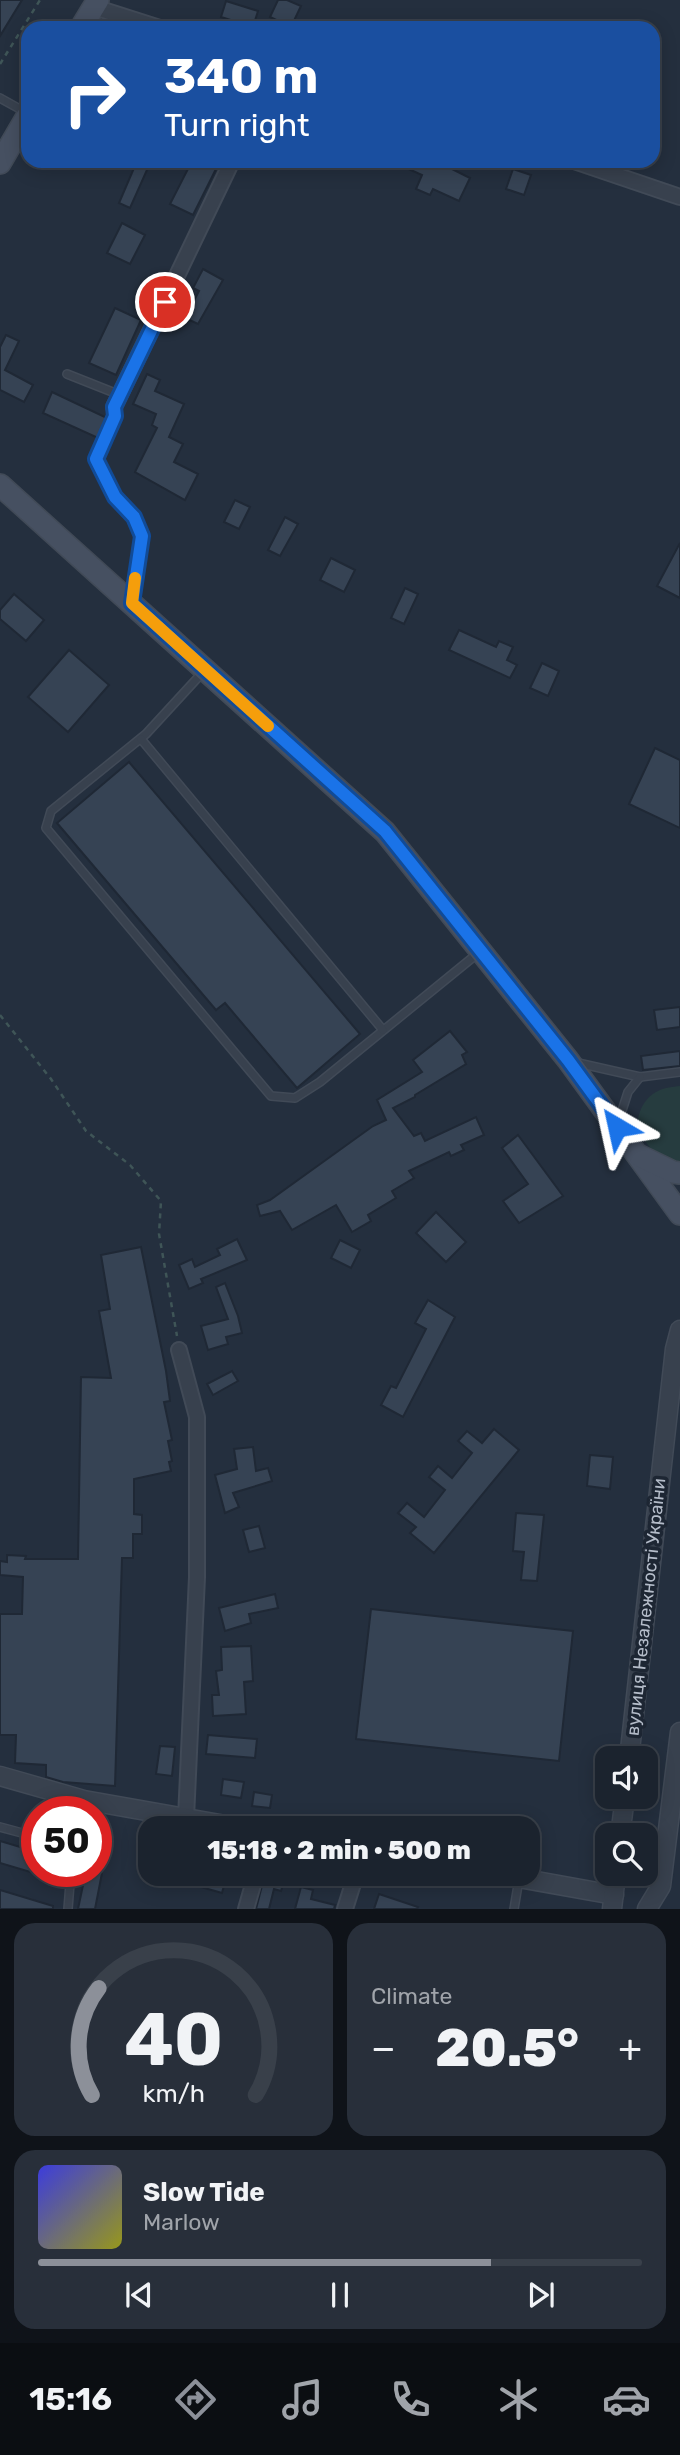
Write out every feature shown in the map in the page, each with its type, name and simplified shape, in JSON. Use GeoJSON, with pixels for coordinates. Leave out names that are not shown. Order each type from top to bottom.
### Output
{"type":"FeatureCollection","features":[{"type":"Feature","properties":{"kind":"main road"},"geometry":{"type":"LineString","coordinates":[[85,21],[96,3]]}},
{"type":"Feature","properties":{"kind":"main road"},"geometry":{"type":"LineString","coordinates":[[0,163],[21,127]]}},
{"type":"Feature","properties":{"kind":"main road"},"geometry":{"type":"LineString","coordinates":[[0,485],[385,831],[568,1060],[680,1214]]}},
{"type":"Feature","properties":{"kind":"main road"},"geometry":{"type":"LineString","coordinates":[[636,1154],[680,1173]]}},
{"type":"Feature","properties":{"kind":"street"},"geometry":{"type":"LineString","coordinates":[[96,3],[142,21]]}},
{"type":"Feature","properties":{"kind":"street"},"geometry":{"type":"LineString","coordinates":[[117,401],[229,168]]}},
{"type":"Feature","properties":{"kind":"street"},"geometry":{"type":"LineString","coordinates":[[594,168],[680,197]]}},
{"type":"Feature","properties":{"kind":"street","name":"вулиця Незалежності України"},"geometry":{"type":"LineString","coordinates":[[630,1746],[675,1349],[680,1330]]}},
{"type":"Feature","properties":{"kind":"street"},"geometry":{"type":"LineString","coordinates":[[179,1350],[197,1417],[197,1577],[186,1816]]}},
{"type":"Feature","properties":{"kind":"street"},"geometry":{"type":"LineString","coordinates":[[647,1909],[661,1886],[680,1732]]}},
{"type":"Feature","properties":{"kind":"street"},"geometry":{"type":"LineString","coordinates":[[0,1776],[84,1800],[175,1816]]}},
{"type":"Feature","properties":{"kind":"street"},"geometry":{"type":"LineString","coordinates":[[540,1883],[613,1902]]}},
{"type":"Feature","properties":{"kind":"street"},"geometry":{"type":"LineString","coordinates":[[246,1909],[253,1886]]}},
{"type":"Feature","properties":{"kind":"street"},"geometry":{"type":"LineString","coordinates":[[345,1909],[352,1886]]}},
{"type":"Feature","properties":{"kind":"lane"},"geometry":{"type":"LineString","coordinates":[[0,98],[21,111]]}},
{"type":"Feature","properties":{"kind":"lane"},"geometry":{"type":"LineString","coordinates":[[67,373],[117,401],[115,416],[96,459],[115,497],[134,517],[142,536],[132,603]]}},
{"type":"Feature","properties":{"kind":"lane"},"geometry":{"type":"LineString","coordinates":[[205,670],[141,738],[51,811],[46,828],[271,1096],[295,1098],[320,1082],[481,951]]}},
{"type":"Feature","properties":{"kind":"lane"},"geometry":{"type":"LineString","coordinates":[[141,738],[383,1030]]}},
{"type":"Feature","properties":{"kind":"lane"},"geometry":{"type":"LineString","coordinates":[[568,1060],[639,1077],[680,1072]]}},
{"type":"Feature","properties":{"kind":"lane"},"geometry":{"type":"LineString","coordinates":[[617,1127],[628,1092],[639,1077]]}},
{"type":"Feature","properties":{"kind":"lane"},"geometry":{"type":"LineString","coordinates":[[0,1828],[21,1834]]}},
{"type":"Feature","properties":{"kind":"lane"},"geometry":{"type":"LineString","coordinates":[[514,1909],[518,1886]]}},
{"type":"Feature","properties":{"kind":"lane"},"geometry":{"type":"LineString","coordinates":[[68,1909],[70,1887]]}},
{"type":"Feature","properties":{"kind":"path"},"geometry":{"type":"LineString","coordinates":[[27,21],[40,0]]}},
{"type":"Feature","properties":{"kind":"path"},"geometry":{"type":"LineString","coordinates":[[0,64],[21,30]]}},
{"type":"Feature","properties":{"kind":"path"},"geometry":{"type":"LineString","coordinates":[[0,1015],[51,1079],[86,1131],[130,1165],[161,1201],[159,1234],[179,1350]]}},
{"type":"Feature","properties":{"kind":"green space"},"geometry":{"type":"Polygon","coordinates":[[[680,1086],[680,1162],[657,1156],[640,1133],[638,1121],[648,1098],[663,1089],[680,1086]]]}},
{"type":"Feature","properties":{"kind":"building"},"geometry":{"type":"Polygon","coordinates":[[[0,0],[22,0],[0,36],[0,0]]]}},
{"type":"Feature","properties":{"kind":"building"},"geometry":{"type":"Polygon","coordinates":[[[278,0],[287,0],[301,6],[294,21],[278,21],[270,17],[278,0]]]}},
{"type":"Feature","properties":{"kind":"building"},"geometry":{"type":"Polygon","coordinates":[[[226,1],[258,11],[255,21],[234,21],[221,17],[226,1]]]}},
{"type":"Feature","properties":{"kind":"building"},"geometry":{"type":"Polygon","coordinates":[[[134,168],[148,168],[130,208],[119,203],[134,168]]]}},
{"type":"Feature","properties":{"kind":"building"},"geometry":{"type":"Polygon","coordinates":[[[188,168],[216,168],[193,215],[170,204],[188,168]]]}},
{"type":"Feature","properties":{"kind":"building"},"geometry":{"type":"Polygon","coordinates":[[[406,168],[450,168],[470,178],[459,201],[433,189],[430,195],[416,189],[422,175],[406,168]]]}},
{"type":"Feature","properties":{"kind":"building"},"geometry":{"type":"Polygon","coordinates":[[[513,169],[531,175],[524,195],[506,189],[513,169]]]}},
{"type":"Feature","properties":{"kind":"building"},"geometry":{"type":"Polygon","coordinates":[[[122,223],[145,235],[130,264],[107,253],[122,223]]]}},
{"type":"Feature","properties":{"kind":"building"},"geometry":{"type":"Polygon","coordinates":[[[203,269],[223,280],[198,324],[185,318],[199,291],[193,288],[203,269]]]}},
{"type":"Feature","properties":{"kind":"building"},"geometry":{"type":"Polygon","coordinates":[[[115,308],[141,320],[116,375],[89,363],[115,308]]]}},
{"type":"Feature","properties":{"kind":"building"},"geometry":{"type":"Polygon","coordinates":[[[6,335],[19,341],[5,370],[33,385],[24,402],[0,390],[0,347],[6,335]]]}},
{"type":"Feature","properties":{"kind":"building"},"geometry":{"type":"Polygon","coordinates":[[[147,374],[160,380],[155,391],[184,404],[169,437],[183,444],[174,462],[198,474],[185,500],[135,472],[157,428],[152,425],[156,414],[133,404],[147,374]]]}},
{"type":"Feature","properties":{"kind":"building"},"geometry":{"type":"Polygon","coordinates":[[[52,392],[107,418],[98,438],[43,413],[52,392]]]}},
{"type":"Feature","properties":{"kind":"building"},"geometry":{"type":"Polygon","coordinates":[[[235,500],[250,507],[239,529],[224,522],[235,500]]]}},
{"type":"Feature","properties":{"kind":"building"},"geometry":{"type":"Polygon","coordinates":[[[285,517],[298,524],[280,556],[268,550],[285,517]]]}},
{"type":"Feature","properties":{"kind":"building"},"geometry":{"type":"Polygon","coordinates":[[[680,543],[680,598],[657,586],[680,543]]]}},
{"type":"Feature","properties":{"kind":"building"},"geometry":{"type":"Polygon","coordinates":[[[331,558],[355,570],[344,592],[320,580],[331,558]]]}},
{"type":"Feature","properties":{"kind":"building"},"geometry":{"type":"Polygon","coordinates":[[[405,588],[418,594],[404,624],[391,618],[405,588]]]}},
{"type":"Feature","properties":{"kind":"building"},"geometry":{"type":"Polygon","coordinates":[[[14,594],[44,620],[26,641],[0,619],[0,610],[14,594]]]}},
{"type":"Feature","properties":{"kind":"building"},"geometry":{"type":"Polygon","coordinates":[[[459,630],[496,647],[499,641],[513,647],[507,660],[517,665],[510,678],[449,650],[459,630]]]}},
{"type":"Feature","properties":{"kind":"building"},"geometry":{"type":"Polygon","coordinates":[[[69,650],[109,685],[68,732],[28,697],[69,650]]]}},
{"type":"Feature","properties":{"kind":"building"},"geometry":{"type":"Polygon","coordinates":[[[542,663],[559,671],[548,696],[530,688],[542,663]]]}},
{"type":"Feature","properties":{"kind":"building"},"geometry":{"type":"Polygon","coordinates":[[[655,748],[680,760],[680,828],[629,804],[655,748]]]}},
{"type":"Feature","properties":{"kind":"building"},"geometry":{"type":"Polygon","coordinates":[[[129,762],[360,1034],[297,1088],[225,1003],[216,1010],[57,823],[129,762]]]}},
{"type":"Feature","properties":{"kind":"building"},"geometry":{"type":"Polygon","coordinates":[[[680,1007],[680,1027],[657,1030],[654,1010],[680,1007]]]}},
{"type":"Feature","properties":{"kind":"building"},"geometry":{"type":"Polygon","coordinates":[[[450,1031],[467,1052],[462,1055],[466,1064],[393,1108],[414,1136],[421,1133],[425,1141],[476,1117],[484,1135],[461,1145],[464,1150],[451,1156],[449,1152],[409,1171],[414,1178],[392,1191],[396,1198],[368,1215],[371,1221],[352,1232],[336,1205],[292,1230],[280,1211],[260,1216],[257,1205],[270,1200],[373,1126],[386,1120],[377,1100],[422,1072],[413,1060],[450,1031]]]}},
{"type":"Feature","properties":{"kind":"building"},"geometry":{"type":"Polygon","coordinates":[[[680,1051],[680,1066],[643,1070],[641,1056],[680,1051]]]}},
{"type":"Feature","properties":{"kind":"building"},"geometry":{"type":"Polygon","coordinates":[[[518,1135],[563,1196],[519,1223],[503,1201],[528,1184],[502,1148],[518,1135]]]}},
{"type":"Feature","properties":{"kind":"building"},"geometry":{"type":"Polygon","coordinates":[[[436,1212],[466,1242],[446,1262],[416,1233],[436,1212]]]}},
{"type":"Feature","properties":{"kind":"building"},"geometry":{"type":"Polygon","coordinates":[[[237,1239],[247,1260],[201,1279],[203,1283],[189,1289],[179,1265],[192,1259],[195,1267],[220,1255],[217,1249],[237,1239]]]}},
{"type":"Feature","properties":{"kind":"building"},"geometry":{"type":"Polygon","coordinates":[[[340,1240],[360,1250],[351,1268],[331,1258],[340,1240]]]}},
{"type":"Feature","properties":{"kind":"building"},"geometry":{"type":"Polygon","coordinates":[[[141,1247],[166,1371],[170,1401],[164,1402],[172,1440],[168,1441],[171,1471],[134,1479],[134,1514],[142,1515],[142,1534],[133,1534],[133,1558],[122,1558],[115,1786],[63,1782],[46,1777],[46,1765],[15,1763],[16,1735],[0,1735],[0,1614],[22,1614],[23,1577],[0,1575],[0,1561],[7,1562],[7,1555],[26,1556],[25,1559],[78,1559],[81,1377],[111,1378],[99,1311],[110,1309],[101,1255],[141,1247]]]}},
{"type":"Feature","properties":{"kind":"building"},"geometry":{"type":"Polygon","coordinates":[[[225,1283],[242,1333],[226,1337],[228,1344],[208,1350],[201,1326],[228,1319],[216,1287],[225,1283]]]}},
{"type":"Feature","properties":{"kind":"building"},"geometry":{"type":"Polygon","coordinates":[[[428,1300],[455,1317],[403,1417],[381,1405],[391,1386],[396,1388],[426,1329],[415,1323],[428,1300]]]}},
{"type":"Feature","properties":{"kind":"building"},"geometry":{"type":"Polygon","coordinates":[[[232,1371],[238,1381],[213,1395],[207,1384],[232,1371]]]}},
{"type":"Feature","properties":{"kind":"building"},"geometry":{"type":"Polygon","coordinates":[[[494,1429],[519,1450],[434,1553],[410,1533],[416,1527],[398,1513],[407,1503],[424,1517],[445,1490],[429,1477],[438,1466],[452,1478],[472,1453],[458,1441],[467,1431],[482,1443],[494,1429]]]}},
{"type":"Feature","properties":{"kind":"building"},"geometry":{"type":"Polygon","coordinates":[[[253,1447],[256,1471],[268,1468],[272,1481],[233,1493],[239,1507],[225,1513],[215,1475],[237,1469],[234,1449],[253,1447]]]}},
{"type":"Feature","properties":{"kind":"building"},"geometry":{"type":"Polygon","coordinates":[[[590,1455],[613,1457],[610,1489],[587,1486],[590,1455]]]}},
{"type":"Feature","properties":{"kind":"building"},"geometry":{"type":"Polygon","coordinates":[[[516,1513],[544,1515],[537,1581],[521,1580],[524,1552],[513,1551],[516,1513]]]}},
{"type":"Feature","properties":{"kind":"building"},"geometry":{"type":"Polygon","coordinates":[[[259,1526],[265,1548],[249,1552],[243,1530],[259,1526]]]}},
{"type":"Feature","properties":{"kind":"building"},"geometry":{"type":"Polygon","coordinates":[[[275,1594],[278,1608],[249,1614],[251,1623],[225,1631],[219,1608],[275,1594]]]}},
{"type":"Feature","properties":{"kind":"building"},"geometry":{"type":"Polygon","coordinates":[[[371,1609],[573,1631],[559,1761],[356,1739],[371,1609]]]}},
{"type":"Feature","properties":{"kind":"building"},"geometry":{"type":"Polygon","coordinates":[[[251,1646],[253,1681],[244,1682],[246,1714],[213,1716],[212,1695],[219,1695],[216,1671],[222,1670],[221,1647],[251,1646]]]}},
{"type":"Feature","properties":{"kind":"building"},"geometry":{"type":"Polygon","coordinates":[[[208,1735],[257,1739],[255,1758],[206,1754],[208,1735]]]}},
{"type":"Feature","properties":{"kind":"building"},"geometry":{"type":"Polygon","coordinates":[[[160,1746],[175,1747],[172,1776],[156,1774],[160,1746]]]}},
{"type":"Feature","properties":{"kind":"building"},"geometry":{"type":"Polygon","coordinates":[[[223,1779],[244,1782],[241,1798],[221,1795],[223,1779]]]}},
{"type":"Feature","properties":{"kind":"building"},"geometry":{"type":"Polygon","coordinates":[[[254,1792],[272,1795],[270,1808],[252,1806],[254,1792]]]}},
{"type":"Feature","properties":{"kind":"building"},"geometry":{"type":"Polygon","coordinates":[[[0,1841],[21,1847],[21,1869],[0,1863],[0,1841]]]}},
{"type":"Feature","properties":{"kind":"building"},"geometry":{"type":"Polygon","coordinates":[[[201,1886],[224,1886],[222,1893],[201,1886]]]}},
{"type":"Feature","properties":{"kind":"building"},"geometry":{"type":"Polygon","coordinates":[[[262,1886],[282,1886],[281,1891],[274,1889],[269,1909],[256,1909],[262,1886]]]}},
{"type":"Feature","properties":{"kind":"building"},"geometry":{"type":"Polygon","coordinates":[[[83,1887],[99,1887],[95,1909],[78,1909],[83,1887]]]}},
{"type":"Feature","properties":{"kind":"building"},"geometry":{"type":"Polygon","coordinates":[[[301,1887],[313,1890],[311,1899],[335,1905],[334,1909],[295,1909],[301,1887]]]}},
{"type":"Feature","properties":{"kind":"building"},"geometry":{"type":"Polygon","coordinates":[[[0,1890],[53,1906],[53,1909],[0,1909],[0,1890]]]}},
{"type":"Feature","properties":{"kind":"building"},"geometry":{"type":"Polygon","coordinates":[[[379,1894],[418,1907],[374,1909],[379,1894]]]}},
{"type":"Feature","properties":{"kind":"slow traffic"},"geometry":{"type":"LineString","coordinates":[[135,578],[132,603],[268,726]]}},
{"type":"Feature","properties":{"kind":"route"},"geometry":{"type":"LineString","coordinates":[[165,302],[114,407],[115,416],[96,459],[115,497],[134,517],[142,536],[132,603],[385,831],[568,1060],[617,1127]]}}]}
